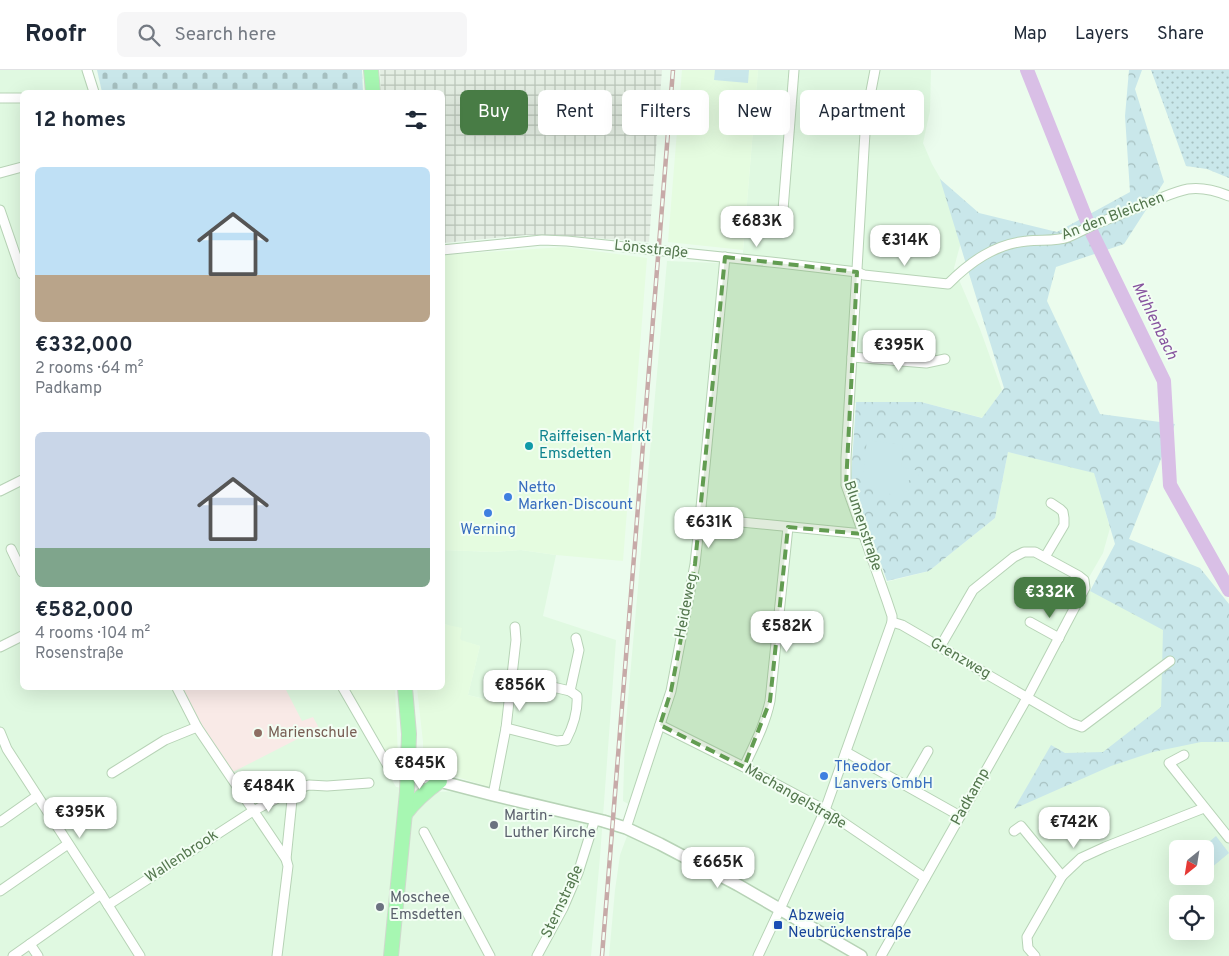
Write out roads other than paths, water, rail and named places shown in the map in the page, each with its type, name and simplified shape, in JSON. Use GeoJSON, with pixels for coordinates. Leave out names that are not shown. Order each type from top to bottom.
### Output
{"type":"FeatureCollection","features":[{"type":"Feature","properties":{"kind":"main road"},"geometry":{"type":"LineString","coordinates":[[371,70],[372,90]]}},
{"type":"Feature","properties":{"kind":"main road"},"geometry":{"type":"LineString","coordinates":[[391,956],[408,773],[405,690]]}},
{"type":"Feature","properties":{"kind":"main road"},"geometry":{"type":"LineString","coordinates":[[405,814],[427,790],[440,781]]}},
{"type":"Feature","properties":{"kind":"street"},"geometry":{"type":"LineString","coordinates":[[87,70],[93,90]]}},
{"type":"Feature","properties":{"kind":"street"},"geometry":{"type":"LineString","coordinates":[[779,220],[783,210],[794,70]]}},
{"type":"Feature","properties":{"kind":"street","name":"Blumenstraße"},"geometry":{"type":"LineString","coordinates":[[875,70],[866,117],[846,485],[887,601],[892,622]]}},
{"type":"Feature","properties":{"kind":"street"},"geometry":{"type":"LineString","coordinates":[[0,98],[20,98]]}},
{"type":"Feature","properties":{"kind":"street"},"geometry":{"type":"LineString","coordinates":[[0,173],[20,168]]}},
{"type":"Feature","properties":{"kind":"street","name":"An den Bleichen"},"geometry":{"type":"LineString","coordinates":[[948,284],[962,269],[976,259],[1006,244],[1029,240],[1066,238],[1182,190],[1205,190],[1229,196]]}},
{"type":"Feature","properties":{"kind":"street"},"geometry":{"type":"LineString","coordinates":[[0,210],[20,268]]}},
{"type":"Feature","properties":{"kind":"street","name":"Lönsstraße"},"geometry":{"type":"LineString","coordinates":[[445,250],[542,240],[567,241],[725,257],[948,284]]}},
{"type":"Feature","properties":{"kind":"street","name":"Heideweg"},"geometry":{"type":"LineString","coordinates":[[626,828],[671,691],[695,564],[725,257]]}},
{"type":"Feature","properties":{"kind":"street"},"geometry":{"type":"LineString","coordinates":[[852,357],[926,362],[945,359]]}},
{"type":"Feature","properties":{"kind":"street"},"geometry":{"type":"LineString","coordinates":[[0,491],[20,481]]}},
{"type":"Feature","properties":{"kind":"street"},"geometry":{"type":"LineString","coordinates":[[940,647],[973,590],[1014,556],[1024,552],[1035,552],[1044,557],[1064,525],[1063,512],[1051,503]]}},
{"type":"Feature","properties":{"kind":"street"},"geometry":{"type":"LineString","coordinates":[[700,518],[863,534]]}},
{"type":"Feature","properties":{"kind":"street"},"geometry":{"type":"LineString","coordinates":[[744,767],[768,713],[788,527]]}},
{"type":"Feature","properties":{"kind":"street"},"geometry":{"type":"LineString","coordinates":[[10,549],[20,568]]}},
{"type":"Feature","properties":{"kind":"street","name":"Padkamp"},"geometry":{"type":"LineString","coordinates":[[881,956],[1027,698],[1085,588],[1084,580],[1080,576],[1044,557]]}},
{"type":"Feature","properties":{"kind":"street"},"geometry":{"type":"LineString","coordinates":[[758,956],[825,810],[892,622]]}},
{"type":"Feature","properties":{"kind":"street","name":"Grenzweg"},"geometry":{"type":"LineString","coordinates":[[892,622],[902,625],[1071,723],[1082,727],[1170,660]]}},
{"type":"Feature","properties":{"kind":"street"},"geometry":{"type":"LineString","coordinates":[[1030,622],[1059,638]]}},
{"type":"Feature","properties":{"kind":"street"},"geometry":{"type":"LineString","coordinates":[[493,795],[506,728],[516,640],[515,627]]}},
{"type":"Feature","properties":{"kind":"street"},"geometry":{"type":"LineString","coordinates":[[0,647],[20,637]]}},
{"type":"Feature","properties":{"kind":"street"},"geometry":{"type":"LineString","coordinates":[[570,691],[579,650],[576,638]]}},
{"type":"Feature","properties":{"kind":"street"},"geometry":{"type":"LineString","coordinates":[[506,728],[557,741],[566,740],[570,733],[578,705],[577,696],[570,691],[512,679]]}},
{"type":"Feature","properties":{"kind":"street"},"geometry":{"type":"LineString","coordinates":[[178,690],[197,727],[286,859],[288,866],[277,956]]}},
{"type":"Feature","properties":{"kind":"street"},"geometry":{"type":"LineString","coordinates":[[344,690],[388,766],[408,773],[626,828],[713,872],[862,956]]}},
{"type":"Feature","properties":{"kind":"street","name":"Machangelstraße"},"geometry":{"type":"LineString","coordinates":[[660,725],[825,810],[925,878]]}},
{"type":"Feature","properties":{"kind":"street"},"geometry":{"type":"LineString","coordinates":[[112,773],[166,740],[197,727]]}},
{"type":"Feature","properties":{"kind":"street"},"geometry":{"type":"LineString","coordinates":[[0,732],[3,752],[37,796],[140,956]]}},
{"type":"Feature","properties":{"kind":"street"},"geometry":{"type":"LineString","coordinates":[[908,786],[928,751]]}},
{"type":"Feature","properties":{"kind":"street"},"geometry":{"type":"LineString","coordinates":[[846,752],[960,816]]}},
{"type":"Feature","properties":{"kind":"street"},"geometry":{"type":"LineString","coordinates":[[1184,755],[1169,763],[1229,838]]}},
{"type":"Feature","properties":{"kind":"street","name":"Wallenbrook"},"geometry":{"type":"LineString","coordinates":[[108,905],[253,811],[293,790],[309,786],[369,783]]}},
{"type":"Feature","properties":{"kind":"street"},"geometry":{"type":"LineString","coordinates":[[286,859],[293,790]]}},
{"type":"Feature","properties":{"kind":"street"},"geometry":{"type":"LineString","coordinates":[[0,822],[37,796]]}},
{"type":"Feature","properties":{"kind":"street"},"geometry":{"type":"LineString","coordinates":[[1035,956],[1028,948],[1027,936],[1062,876],[1081,858],[1204,808]]}},
{"type":"Feature","properties":{"kind":"street","name":"Sternstraße"},"geometry":{"type":"LineString","coordinates":[[537,956],[563,908],[578,873],[595,819]]}},
{"type":"Feature","properties":{"kind":"street"},"geometry":{"type":"LineString","coordinates":[[1014,832],[1020,826],[1062,876]]}},
{"type":"Feature","properties":{"kind":"street"},"geometry":{"type":"LineString","coordinates":[[424,832],[490,956]]}},
{"type":"Feature","properties":{"kind":"street"},"geometry":{"type":"LineString","coordinates":[[0,891],[68,844]]}},
{"type":"Feature","properties":{"kind":"street"},"geometry":{"type":"LineString","coordinates":[[13,956],[101,894]]}},
{"type":"Feature","properties":{"kind":"street"},"geometry":{"type":"LineString","coordinates":[[30,944],[38,956]]}},
{"type":"Feature","properties":{"kind":"waterway","name":"Mühlenbach"},"geometry":{"type":"LineString","coordinates":[[1027,70],[1091,231],[1164,381],[1170,485],[1229,590]]}},
{"type":"Feature","properties":{"kind":"railway"},"geometry":{"type":"LineString","coordinates":[[602,956],[673,70]]}},
{"type":"Feature","properties":{"kind":"place","name":"Raiffeisen-Markt Emsdetten"},"geometry":{"type":"Point","coordinates":[529,446]}},
{"type":"Feature","properties":{"kind":"place","name":"Netto Marken-Discount"},"geometry":{"type":"Point","coordinates":[508,497]}},
{"type":"Feature","properties":{"kind":"place","name":"Werning"},"geometry":{"type":"Point","coordinates":[488,513]}},
{"type":"Feature","properties":{"kind":"place","name":"Marienschule"},"geometry":{"type":"Point","coordinates":[258,733]}},
{"type":"Feature","properties":{"kind":"place","name":"Theodor Lanvers GmbH"},"geometry":{"type":"Point","coordinates":[824,776]}},
{"type":"Feature","properties":{"kind":"place","name":"Martin- Luther Kirche"},"geometry":{"type":"Point","coordinates":[494,825]}},
{"type":"Feature","properties":{"kind":"place","name":"Moschee Emsdetten"},"geometry":{"type":"Point","coordinates":[380,907]}},
{"type":"Feature","properties":{"kind":"place","name":"Abzweig Neubrückenstraße"},"geometry":{"type":"Point","coordinates":[778,925]}}]}
